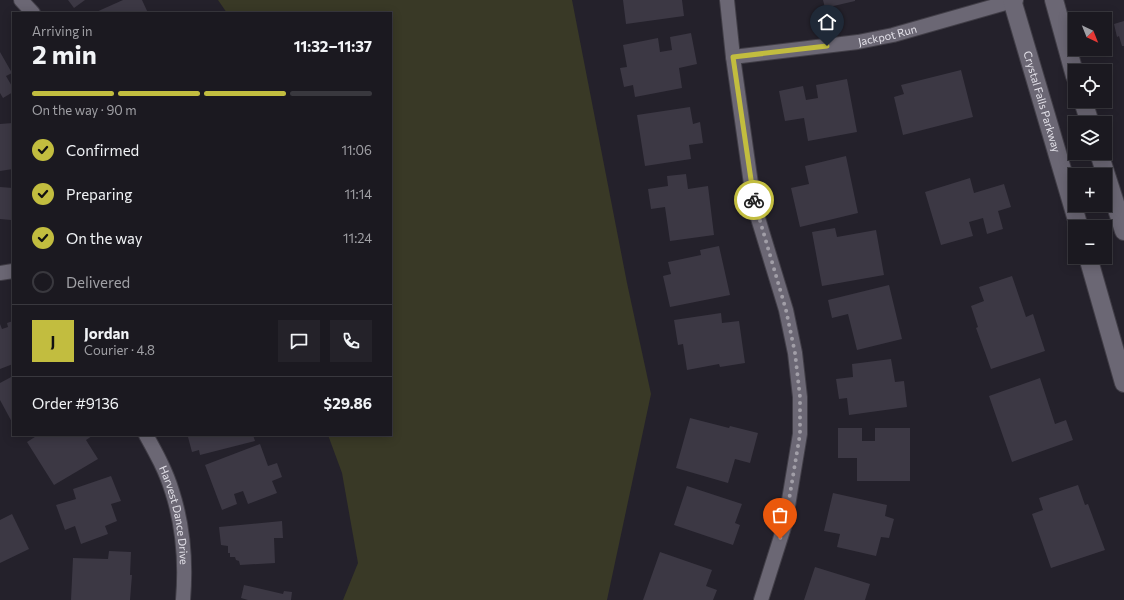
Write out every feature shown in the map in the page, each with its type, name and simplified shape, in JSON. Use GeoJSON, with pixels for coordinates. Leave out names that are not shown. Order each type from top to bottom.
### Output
{"type":"FeatureCollection","features":[{"type":"Feature","properties":{"kind":"street"},"geometry":{"type":"LineString","coordinates":[[20,0],[32,12]]}},
{"type":"Feature","properties":{"kind":"street"},"geometry":{"type":"LineString","coordinates":[[727,0],[733,57],[754,205],[786,310],[795,353],[800,397],[800,434],[785,524],[761,600]]}},
{"type":"Feature","properties":{"kind":"street","name":"Jackpot Run"},"geometry":{"type":"LineString","coordinates":[[733,57],[858,42],[893,35],[1013,0]]}},
{"type":"Feature","properties":{"kind":"street","name":"Crystal Falls Parkway"},"geometry":{"type":"LineString","coordinates":[[1013,0],[1077,220]]}},
{"type":"Feature","properties":{"kind":"street"},"geometry":{"type":"LineString","coordinates":[[1054,0],[1072,64]]}},
{"type":"Feature","properties":{"kind":"street"},"geometry":{"type":"LineString","coordinates":[[1101,160],[1124,231]]}},
{"type":"Feature","properties":{"kind":"street"},"geometry":{"type":"LineString","coordinates":[[1090,264],[1124,382]]}},
{"type":"Feature","properties":{"kind":"street"},"geometry":{"type":"LineString","coordinates":[[0,273],[12,271]]}},
{"type":"Feature","properties":{"kind":"street","name":"Harvest Dance Drive"},"geometry":{"type":"LineString","coordinates":[[147,436],[156,453],[172,490],[182,534],[184,586],[183,600]]}},
{"type":"Feature","properties":{"kind":"green space"},"geometry":{"type":"Polygon","coordinates":[[[218,0],[572,0],[627,283],[651,394],[607,600],[343,600],[358,563],[342,473],[328,436],[392,436],[392,12],[226,12],[218,0]]]}},
{"type":"Feature","properties":{"kind":"building"},"geometry":{"type":"Polygon","coordinates":[[[68,0],[85,0],[74,8],[68,0]]]}},
{"type":"Feature","properties":{"kind":"building"},"geometry":{"type":"Polygon","coordinates":[[[123,0],[142,0],[148,12],[96,12],[123,0]]]}},
{"type":"Feature","properties":{"kind":"building"},"geometry":{"type":"Polygon","coordinates":[[[623,0],[682,0],[684,16],[626,24],[623,0]]]}},
{"type":"Feature","properties":{"kind":"building"},"geometry":{"type":"Polygon","coordinates":[[[823,0],[855,0],[855,1],[825,8],[823,0]]]}},
{"type":"Feature","properties":{"kind":"building"},"geometry":{"type":"Polygon","coordinates":[[[1124,21],[1124,46],[1122,46],[1119,36],[1117,37],[1114,24],[1124,21]]]}},
{"type":"Feature","properties":{"kind":"building"},"geometry":{"type":"Polygon","coordinates":[[[691,33],[697,64],[679,68],[682,88],[635,97],[633,85],[624,87],[620,68],[627,67],[623,45],[658,38],[660,52],[672,50],[670,37],[691,33]]]}},
{"type":"Feature","properties":{"kind":"building"},"geometry":{"type":"Polygon","coordinates":[[[0,52],[12,73],[6,76],[12,86],[12,93],[3,98],[0,93],[0,52]]]}},
{"type":"Feature","properties":{"kind":"building"},"geometry":{"type":"Polygon","coordinates":[[[961,70],[973,117],[903,135],[894,97],[904,94],[901,85],[961,70]]]}},
{"type":"Feature","properties":{"kind":"building"},"geometry":{"type":"Polygon","coordinates":[[[847,79],[857,132],[808,141],[804,118],[785,121],[779,91],[803,86],[806,100],[818,98],[816,85],[847,79]]]}},
{"type":"Feature","properties":{"kind":"building"},"geometry":{"type":"Polygon","coordinates":[[[690,107],[693,124],[700,122],[703,143],[689,145],[691,159],[645,166],[637,115],[690,107]]]}},
{"type":"Feature","properties":{"kind":"building"},"geometry":{"type":"Polygon","coordinates":[[[12,123],[12,169],[0,171],[0,124],[12,123]]]}},
{"type":"Feature","properties":{"kind":"building"},"geometry":{"type":"Polygon","coordinates":[[[846,156],[858,213],[800,227],[791,188],[809,184],[805,166],[846,156]]]}},
{"type":"Feature","properties":{"kind":"building"},"geometry":{"type":"Polygon","coordinates":[[[686,174],[688,189],[708,186],[714,235],[670,241],[665,207],[651,209],[648,189],[668,186],[667,176],[686,174]]]}},
{"type":"Feature","properties":{"kind":"building"},"geometry":{"type":"Polygon","coordinates":[[[970,178],[974,193],[1004,184],[1011,207],[998,211],[1003,229],[987,234],[983,218],[969,222],[973,236],[941,245],[925,192],[970,178]]]}},
{"type":"Feature","properties":{"kind":"building"},"geometry":{"type":"Polygon","coordinates":[[[0,187],[12,188],[11,220],[0,219],[0,187]]]}},
{"type":"Feature","properties":{"kind":"building"},"geometry":{"type":"Polygon","coordinates":[[[835,228],[837,237],[876,230],[884,275],[822,286],[812,232],[835,228]]]}},
{"type":"Feature","properties":{"kind":"building"},"geometry":{"type":"Polygon","coordinates":[[[719,246],[730,295],[670,307],[663,276],[671,274],[668,262],[701,255],[700,250],[719,246]]]}},
{"type":"Feature","properties":{"kind":"building"},"geometry":{"type":"Polygon","coordinates":[[[1012,276],[1026,317],[1033,314],[1045,351],[991,369],[976,328],[978,327],[971,306],[984,301],[979,287],[1012,276]]]}},
{"type":"Feature","properties":{"kind":"building"},"geometry":{"type":"Polygon","coordinates":[[[889,285],[902,339],[857,350],[848,314],[832,318],[828,300],[889,285]]]}},
{"type":"Feature","properties":{"kind":"building"},"geometry":{"type":"Polygon","coordinates":[[[721,313],[722,323],[739,321],[745,363],[720,367],[719,364],[687,370],[683,344],[678,345],[674,320],[721,313]]]}},
{"type":"Feature","properties":{"kind":"building"},"geometry":{"type":"Polygon","coordinates":[[[12,321],[12,364],[0,369],[0,324],[2,329],[8,327],[7,323],[12,321]]]}},
{"type":"Feature","properties":{"kind":"building"},"geometry":{"type":"Polygon","coordinates":[[[891,359],[895,382],[904,381],[907,407],[849,415],[847,398],[839,399],[836,379],[853,377],[852,364],[891,359]]]}},
{"type":"Feature","properties":{"kind":"building"},"geometry":{"type":"Polygon","coordinates":[[[12,377],[12,422],[0,400],[0,383],[12,377]]]}},
{"type":"Feature","properties":{"kind":"building"},"geometry":{"type":"Polygon","coordinates":[[[1040,378],[1055,424],[1066,420],[1073,440],[1012,462],[989,396],[1040,378]]]}},
{"type":"Feature","properties":{"kind":"building"},"geometry":{"type":"Polygon","coordinates":[[[690,418],[729,428],[730,426],[758,433],[750,463],[735,459],[728,483],[676,468],[690,418]]]}},
{"type":"Feature","properties":{"kind":"building"},"geometry":{"type":"Polygon","coordinates":[[[838,428],[862,428],[862,441],[875,441],[875,428],[910,428],[910,481],[857,481],[857,458],[838,458],[838,428]]]}},
{"type":"Feature","properties":{"kind":"building"},"geometry":{"type":"Polygon","coordinates":[[[36,436],[92,436],[86,440],[98,459],[54,485],[27,442],[36,436]]]}},
{"type":"Feature","properties":{"kind":"building"},"geometry":{"type":"Polygon","coordinates":[[[253,436],[255,441],[200,455],[199,450],[192,452],[188,437],[253,436]]]}},
{"type":"Feature","properties":{"kind":"building"},"geometry":{"type":"Polygon","coordinates":[[[260,444],[268,466],[277,463],[282,477],[272,481],[277,493],[248,504],[243,491],[234,494],[237,504],[222,510],[205,465],[260,444]]]}},
{"type":"Feature","properties":{"kind":"building"},"geometry":{"type":"Polygon","coordinates":[[[111,476],[121,501],[111,504],[117,521],[105,526],[108,534],[81,544],[75,526],[65,530],[56,505],[76,499],[73,489],[111,476]]]}},
{"type":"Feature","properties":{"kind":"building"},"geometry":{"type":"Polygon","coordinates":[[[1078,485],[1085,505],[1088,504],[1105,550],[1051,568],[1032,514],[1043,510],[1039,498],[1078,485]]]}},
{"type":"Feature","properties":{"kind":"building"},"geometry":{"type":"Polygon","coordinates":[[[687,486],[742,504],[735,523],[740,525],[733,545],[674,525],[687,486]]]}},
{"type":"Feature","properties":{"kind":"building"},"geometry":{"type":"Polygon","coordinates":[[[833,493],[887,505],[885,516],[894,519],[889,538],[881,537],[876,556],[837,547],[840,534],[824,531],[833,493]]]}},
{"type":"Feature","properties":{"kind":"building"},"geometry":{"type":"Polygon","coordinates":[[[12,514],[29,549],[0,563],[0,520],[12,514]]]}},
{"type":"Feature","properties":{"kind":"building"},"geometry":{"type":"Polygon","coordinates":[[[282,521],[283,538],[274,538],[275,563],[240,565],[239,561],[236,560],[235,557],[230,557],[230,553],[228,553],[228,546],[221,545],[219,527],[282,521]]]}},
{"type":"Feature","properties":{"kind":"building"},"geometry":{"type":"Polygon","coordinates":[[[109,551],[131,552],[130,575],[132,575],[130,600],[71,600],[73,558],[108,559],[109,551]]]}},
{"type":"Feature","properties":{"kind":"building"},"geometry":{"type":"Polygon","coordinates":[[[660,552],[712,570],[706,586],[717,590],[713,600],[643,600],[660,552]]]}},
{"type":"Feature","properties":{"kind":"building"},"geometry":{"type":"Polygon","coordinates":[[[815,567],[870,584],[865,600],[804,600],[815,567]]]}},
{"type":"Feature","properties":{"kind":"building"},"geometry":{"type":"Polygon","coordinates":[[[244,585],[283,594],[284,591],[292,592],[291,600],[248,600],[241,598],[244,585]]]}},
{"type":"Feature","properties":{"kind":"way so far"},"geometry":{"type":"LineString","coordinates":[[754,200],[754,205],[786,310],[795,353],[800,397],[800,434],[785,524],[780,539]]}},
{"type":"Feature","properties":{"kind":"route"},"geometry":{"type":"LineString","coordinates":[[754,200],[733,57],[827,46]]}}]}
